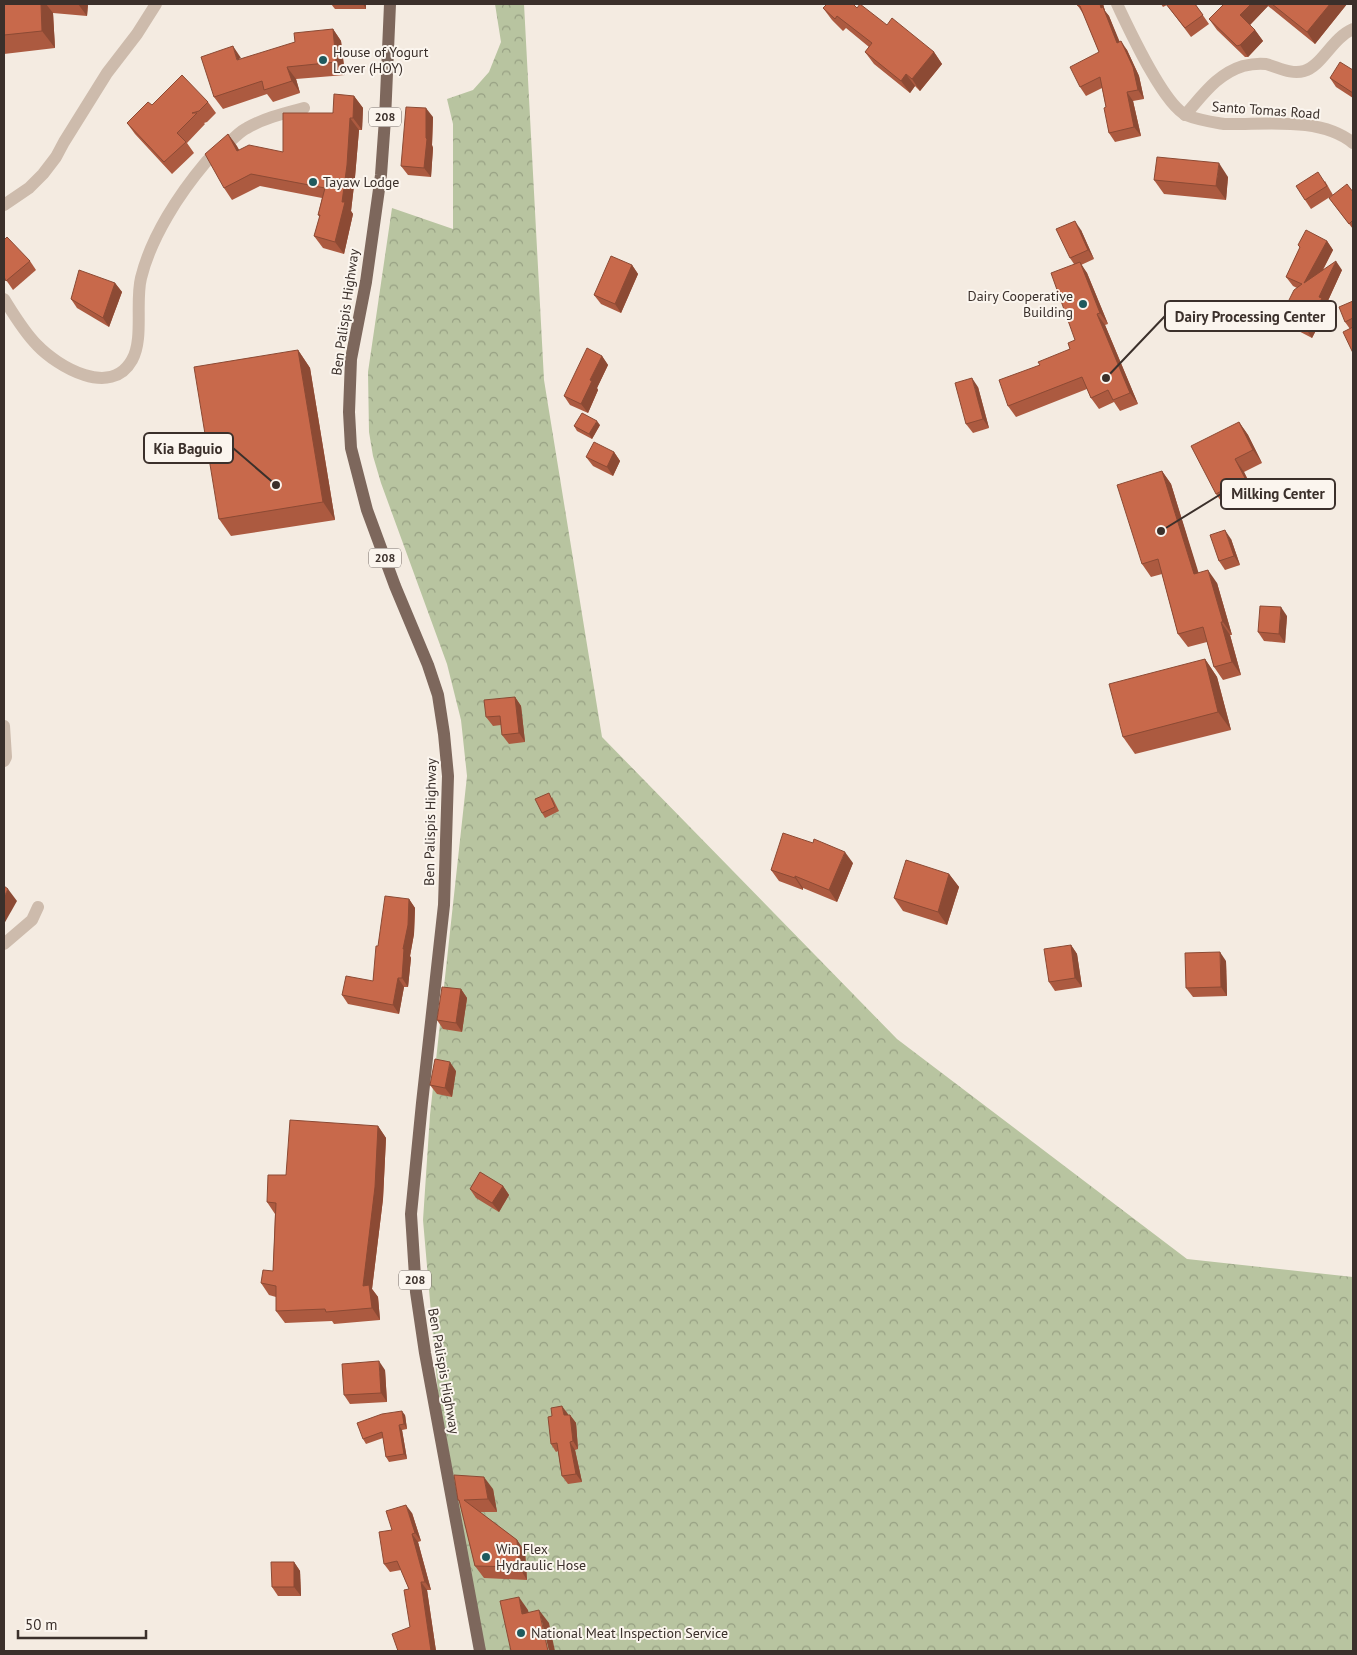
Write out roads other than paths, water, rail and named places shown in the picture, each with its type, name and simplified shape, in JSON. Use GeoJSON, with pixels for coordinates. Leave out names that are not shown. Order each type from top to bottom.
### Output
{"type":"FeatureCollection","features":[{"type":"Feature","properties":{"kind":"main road","name":"Ben Palispis Highway"},"geometry":{"type":"LineString","coordinates":[[390,4],[381,175],[366,282],[351,359],[349,412],[351,448],[367,510],[395,586],[428,665],[438,695],[444,734],[448,776],[444,905],[411,1214],[416,1292],[425,1352],[480,1651]]}},
{"type":"Feature","properties":{"kind":"street"},"geometry":{"type":"LineString","coordinates":[[4,205],[29,188],[56,157],[107,74],[137,34],[156,4]]}},
{"type":"Feature","properties":{"kind":"street"},"geometry":{"type":"LineString","coordinates":[[1118,4],[1132,37],[1153,74],[1172,103],[1185,115],[1215,81],[1227,72],[1253,64],[1264,64],[1297,73],[1303,72],[1321,58],[1340,36],[1353,29]]}},
{"type":"Feature","properties":{"kind":"street"},"geometry":{"type":"LineString","coordinates":[[4,299],[20,324],[38,346],[60,363],[80,374],[104,378],[116,375],[132,360],[139,324],[141,278],[150,251],[179,198],[207,161],[246,128],[276,116],[304,108]]}},
{"type":"Feature","properties":{"kind":"street","name":"Santo Tomas Road"},"geometry":{"type":"LineString","coordinates":[[1185,115],[1224,124],[1318,126],[1335,132],[1353,142]]}},
{"type":"Feature","properties":{"kind":"street"},"geometry":{"type":"LineString","coordinates":[[4,726],[6,757],[4,761]]}},
{"type":"Feature","properties":{"kind":"street"},"geometry":{"type":"LineString","coordinates":[[4,944],[32,920],[38,907]]}},
{"type":"Feature","properties":{"kind":"place","name":"House of Yogurt Lover (HOY)"},"geometry":{"type":"Point","coordinates":[323,60]}},
{"type":"Feature","properties":{"kind":"place","name":"Tayaw Lodge"},"geometry":{"type":"Point","coordinates":[313,182]}},
{"type":"Feature","properties":{"kind":"place","name":"Dairy Cooperative Building"},"geometry":{"type":"Point","coordinates":[1083,304]}},
{"type":"Feature","properties":{"kind":"place","name":"Dairy Processing Center"},"geometry":{"type":"Point","coordinates":[1106,378]}},
{"type":"Feature","properties":{"kind":"place","name":"Kia Baguio"},"geometry":{"type":"Point","coordinates":[276,485]}},
{"type":"Feature","properties":{"kind":"place","name":"Milking Center"},"geometry":{"type":"Point","coordinates":[1161,531]}},
{"type":"Feature","properties":{"kind":"place","name":"Win Flex Hydraulic Hose"},"geometry":{"type":"Point","coordinates":[486,1557]}},
{"type":"Feature","properties":{"kind":"place","name":"National Meat Inspection Service"},"geometry":{"type":"Point","coordinates":[521,1633]}}]}
